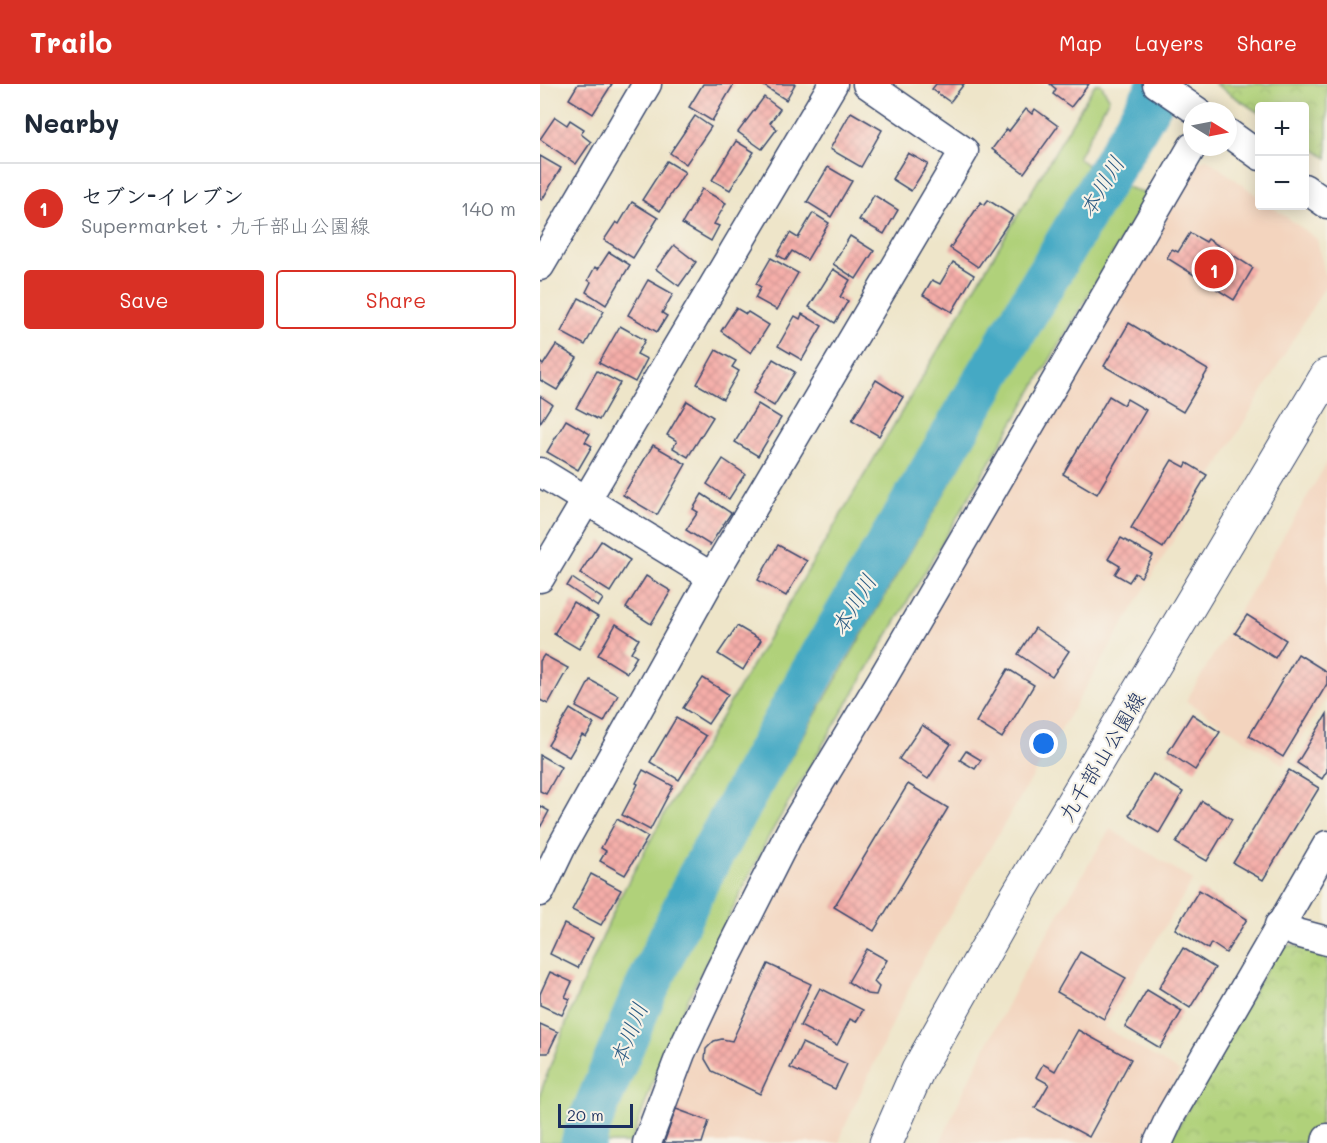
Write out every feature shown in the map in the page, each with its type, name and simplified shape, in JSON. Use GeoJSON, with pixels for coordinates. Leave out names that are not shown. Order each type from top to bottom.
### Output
{"type":"FeatureCollection","features":[{"type":"Feature","properties":{"kind":"main road","name":"九千部山公園線"},"geometry":{"type":"LineString","coordinates":[[886,1143],[918,1070],[1005,916],[1327,375]]}},
{"type":"Feature","properties":{"kind":"street"},"geometry":{"type":"LineString","coordinates":[[540,266],[647,84]]}},
{"type":"Feature","properties":{"kind":"street"},"geometry":{"type":"LineString","coordinates":[[540,578],[833,84]]}},
{"type":"Feature","properties":{"kind":"street"},"geometry":{"type":"LineString","coordinates":[[540,892],[562,846],[712,577],[964,152],[867,84]]}},
{"type":"Feature","properties":{"kind":"street"},"geometry":{"type":"LineString","coordinates":[[1157,84],[1184,102]]}},
{"type":"Feature","properties":{"kind":"street"},"geometry":{"type":"LineString","coordinates":[[1237,139],[1255,152]]}},
{"type":"Feature","properties":{"kind":"street"},"geometry":{"type":"LineString","coordinates":[[647,1143],[681,1053],[790,832],[887,671],[1187,156]]}},
{"type":"Feature","properties":{"kind":"street"},"geometry":{"type":"LineString","coordinates":[[1309,191],[1327,204]]}},
{"type":"Feature","properties":{"kind":"street"},"geometry":{"type":"LineString","coordinates":[[540,472],[712,577]]}},
{"type":"Feature","properties":{"kind":"street"},"geometry":{"type":"LineString","coordinates":[[1158,1143],[1171,1115],[1279,925],[1327,846]]}},
{"type":"Feature","properties":{"kind":"street"},"geometry":{"type":"LineString","coordinates":[[1279,925],[1297,933],[1327,941]]}},
{"type":"Feature","properties":{"kind":"street"},"geometry":{"type":"LineString","coordinates":[[1326,1143],[1327,1138]]}},
{"type":"Feature","properties":{"kind":"shaded area"},"geometry":{"type":"Polygon","coordinates":[[[1207,159],[1255,194],[1255,210],[1277,210],[1317,239],[1327,283],[919,967],[839,1143],[658,1143],[685,1064],[773,882],[1195,163],[1207,159]]]}},
{"type":"Feature","properties":{"kind":"shaded area"},"geometry":{"type":"Polygon","coordinates":[[[1327,463],[1327,697],[1284,765],[1186,701],[1327,463]]]}},
{"type":"Feature","properties":{"kind":"shaded area"},"geometry":{"type":"Polygon","coordinates":[[[1110,829],[1193,880],[1104,1027],[1180,1072],[1141,1143],[940,1143],[964,1090],[1023,974],[1110,829]]]}},
{"type":"Feature","properties":{"kind":"green space"},"geometry":{"type":"Polygon","coordinates":[[[1095,84],[1101,84],[1109,98],[1078,158],[1094,170],[655,926],[577,1109],[566,1143],[540,1143],[540,1094],[570,1013],[619,899],[665,813],[1095,84]]]}},
{"type":"Feature","properties":{"kind":"green space"},"geometry":{"type":"Polygon","coordinates":[[[1215,84],[1327,84],[1327,158],[1309,146],[1309,102],[1255,102],[1255,110],[1215,84]]]}},
{"type":"Feature","properties":{"kind":"green space"},"geometry":{"type":"Polygon","coordinates":[[[1123,186],[1148,194],[769,836],[668,1040],[631,1143],[602,1143],[612,1113],[688,934],[1123,186]]]}},
{"type":"Feature","properties":{"kind":"green space"},"geometry":{"type":"Polygon","coordinates":[[[1290,945],[1327,953],[1327,1088],[1316,1143],[1169,1143],[1277,950],[1290,945]]]}},
{"type":"Feature","properties":{"kind":"building"},"geometry":{"type":"Polygon","coordinates":[[[578,84],[612,84],[593,114],[569,99],[578,84]]]}},
{"type":"Feature","properties":{"kind":"building"},"geometry":{"type":"Polygon","coordinates":[[[703,84],[734,84],[712,121],[689,107],[703,84]]]}},
{"type":"Feature","properties":{"kind":"building"},"geometry":{"type":"Polygon","coordinates":[[[761,84],[795,84],[786,100],[761,84]]]}},
{"type":"Feature","properties":{"kind":"building"},"geometry":{"type":"Polygon","coordinates":[[[936,84],[964,84],[950,102],[932,89],[936,84]]]}},
{"type":"Feature","properties":{"kind":"building"},"geometry":{"type":"Polygon","coordinates":[[[1050,84],[1089,84],[1071,107],[1053,94],[1056,89],[1050,84]]]}},
{"type":"Feature","properties":{"kind":"building"},"geometry":{"type":"Polygon","coordinates":[[[764,97],[780,109],[770,123],[777,129],[762,149],[738,132],[764,97]]]}},
{"type":"Feature","properties":{"kind":"building"},"geometry":{"type":"Polygon","coordinates":[[[1026,109],[1032,114],[1035,109],[1058,126],[1024,173],[992,149],[1026,109]]]}},
{"type":"Feature","properties":{"kind":"building"},"geometry":{"type":"Polygon","coordinates":[[[851,112],[882,130],[861,167],[830,149],[851,112]]]}},
{"type":"Feature","properties":{"kind":"building"},"geometry":{"type":"Polygon","coordinates":[[[695,116],[711,127],[686,164],[670,153],[695,116]]]}},
{"type":"Feature","properties":{"kind":"building"},"geometry":{"type":"Polygon","coordinates":[[[555,117],[567,125],[570,120],[584,129],[581,134],[591,142],[576,164],[540,139],[555,117]]]}},
{"type":"Feature","properties":{"kind":"building"},"geometry":{"type":"Polygon","coordinates":[[[736,141],[754,152],[730,190],[712,180],[736,141]]]}},
{"type":"Feature","properties":{"kind":"building"},"geometry":{"type":"Polygon","coordinates":[[[908,153],[928,164],[911,191],[892,179],[908,153]]]}},
{"type":"Feature","properties":{"kind":"building"},"geometry":{"type":"Polygon","coordinates":[[[540,156],[561,168],[542,200],[540,199],[540,156]]]}},
{"type":"Feature","properties":{"kind":"building"},"geometry":{"type":"Polygon","coordinates":[[[667,161],[685,172],[660,211],[642,200],[667,161]]]}},
{"type":"Feature","properties":{"kind":"building"},"geometry":{"type":"Polygon","coordinates":[[[828,167],[852,181],[831,217],[807,202],[828,167]]]}},
{"type":"Feature","properties":{"kind":"building"},"geometry":{"type":"Polygon","coordinates":[[[702,189],[726,203],[714,224],[719,226],[711,241],[682,224],[702,189]]]}},
{"type":"Feature","properties":{"kind":"building"},"geometry":{"type":"Polygon","coordinates":[[[874,195],[898,210],[884,234],[859,220],[874,195]]]}},
{"type":"Feature","properties":{"kind":"building"},"geometry":{"type":"Polygon","coordinates":[[[988,200],[1013,216],[978,267],[950,248],[981,202],[984,205],[988,200]]]}},
{"type":"Feature","properties":{"kind":"building"},"geometry":{"type":"Polygon","coordinates":[[[632,202],[658,218],[633,258],[604,240],[616,222],[619,224],[632,202]]]}},
{"type":"Feature","properties":{"kind":"building"},"geometry":{"type":"Polygon","coordinates":[[[813,213],[829,223],[807,260],[792,251],[786,260],[777,255],[790,233],[798,238],[813,213]]]}},
{"type":"Feature","properties":{"kind":"building"},"geometry":{"type":"Polygon","coordinates":[[[1190,233],[1206,242],[1208,239],[1253,268],[1234,300],[1167,258],[1172,249],[1178,252],[1190,233]]]}},
{"type":"Feature","properties":{"kind":"building"},"geometry":{"type":"Polygon","coordinates":[[[850,236],[874,251],[856,279],[833,264],[850,236]]]}},
{"type":"Feature","properties":{"kind":"building"},"geometry":{"type":"Polygon","coordinates":[[[674,245],[696,262],[679,286],[656,269],[674,245]]]}},
{"type":"Feature","properties":{"kind":"building"},"geometry":{"type":"Polygon","coordinates":[[[609,252],[630,265],[606,305],[586,292],[591,282],[588,280],[595,267],[598,269],[609,252]]]}},
{"type":"Feature","properties":{"kind":"building"},"geometry":{"type":"Polygon","coordinates":[[[771,258],[798,273],[777,310],[755,298],[761,287],[756,284],[771,258]]]}},
{"type":"Feature","properties":{"kind":"building"},"geometry":{"type":"Polygon","coordinates":[[[953,262],[974,275],[952,312],[923,295],[932,280],[940,284],[953,262]]]}},
{"type":"Feature","properties":{"kind":"building"},"geometry":{"type":"Polygon","coordinates":[[[833,269],[850,280],[840,297],[848,301],[835,323],[809,307],[833,269]]]}},
{"type":"Feature","properties":{"kind":"building"},"geometry":{"type":"Polygon","coordinates":[[[648,280],[673,294],[662,313],[667,316],[657,332],[628,315],[648,280]]]}},
{"type":"Feature","properties":{"kind":"building"},"geometry":{"type":"Polygon","coordinates":[[[579,298],[604,311],[585,345],[561,332],[579,298]]]}},
{"type":"Feature","properties":{"kind":"building"},"geometry":{"type":"Polygon","coordinates":[[[736,308],[746,314],[748,312],[769,325],[751,353],[721,331],[736,308]]]}},
{"type":"Feature","properties":{"kind":"building"},"geometry":{"type":"Polygon","coordinates":[[[802,314],[822,326],[802,360],[778,346],[795,316],[800,319],[802,314]]]}},
{"type":"Feature","properties":{"kind":"building"},"geometry":{"type":"Polygon","coordinates":[[[1129,323],[1208,370],[1183,412],[1104,366],[1129,323]]]}},
{"type":"Feature","properties":{"kind":"building"},"geometry":{"type":"Polygon","coordinates":[[[620,326],[645,340],[637,354],[647,359],[635,382],[599,363],[620,326]]]}},
{"type":"Feature","properties":{"kind":"building"},"geometry":{"type":"Polygon","coordinates":[[[556,345],[577,358],[557,390],[540,380],[540,362],[543,365],[556,345]]]}},
{"type":"Feature","properties":{"kind":"building"},"geometry":{"type":"Polygon","coordinates":[[[716,350],[736,361],[732,367],[739,371],[723,399],[697,384],[716,350]]]}},
{"type":"Feature","properties":{"kind":"building"},"geometry":{"type":"Polygon","coordinates":[[[773,359],[795,372],[774,406],[753,393],[773,359]]]}},
{"type":"Feature","properties":{"kind":"building"},"geometry":{"type":"Polygon","coordinates":[[[597,371],[620,383],[599,420],[576,408],[597,371]]]}},
{"type":"Feature","properties":{"kind":"building"},"geometry":{"type":"Polygon","coordinates":[[[876,380],[903,397],[879,436],[852,420],[876,380]]]}},
{"type":"Feature","properties":{"kind":"building"},"geometry":{"type":"Polygon","coordinates":[[[540,396],[552,404],[540,423],[540,396]]]}},
{"type":"Feature","properties":{"kind":"building"},"geometry":{"type":"Polygon","coordinates":[[[1109,396],[1124,405],[1127,399],[1146,410],[1097,494],[1063,474],[1109,396]]]}},
{"type":"Feature","properties":{"kind":"building"},"geometry":{"type":"Polygon","coordinates":[[[687,401],[713,417],[688,457],[673,448],[677,441],[667,435],[687,401]]]}},
{"type":"Feature","properties":{"kind":"building"},"geometry":{"type":"Polygon","coordinates":[[[758,404],[781,418],[758,456],[735,442],[758,404]]]}},
{"type":"Feature","properties":{"kind":"building"},"geometry":{"type":"Polygon","coordinates":[[[566,420],[590,434],[585,442],[592,446],[578,470],[547,452],[566,420]]]}},
{"type":"Feature","properties":{"kind":"building"},"geometry":{"type":"Polygon","coordinates":[[[653,445],[686,464],[657,515],[623,495],[653,445]]]}},
{"type":"Feature","properties":{"kind":"building"},"geometry":{"type":"Polygon","coordinates":[[[723,459],[745,474],[729,499],[707,484],[723,459]]]}},
{"type":"Feature","properties":{"kind":"building"},"geometry":{"type":"Polygon","coordinates":[[[1172,460],[1185,467],[1187,463],[1207,475],[1163,548],[1131,528],[1172,460]]]}},
{"type":"Feature","properties":{"kind":"building"},"geometry":{"type":"Polygon","coordinates":[[[702,494],[731,513],[710,545],[686,530],[698,512],[693,509],[702,494]]]}},
{"type":"Feature","properties":{"kind":"building"},"geometry":{"type":"Polygon","coordinates":[[[1121,538],[1153,556],[1141,577],[1135,573],[1129,582],[1115,574],[1120,566],[1108,559],[1121,538]]]}},
{"type":"Feature","properties":{"kind":"building"},"geometry":{"type":"Polygon","coordinates":[[[601,541],[630,560],[610,592],[580,573],[601,541]]]}},
{"type":"Feature","properties":{"kind":"building"},"geometry":{"type":"Polygon","coordinates":[[[778,545],[807,561],[786,596],[758,580],[778,545]]]}},
{"type":"Feature","properties":{"kind":"building"},"geometry":{"type":"Polygon","coordinates":[[[646,576],[671,591],[651,624],[626,608],[646,576]]]}},
{"type":"Feature","properties":{"kind":"building"},"geometry":{"type":"Polygon","coordinates":[[[572,578],[603,599],[598,607],[567,586],[572,578]]]}},
{"type":"Feature","properties":{"kind":"building"},"geometry":{"type":"Polygon","coordinates":[[[573,602],[598,617],[579,649],[554,634],[573,602]]]}},
{"type":"Feature","properties":{"kind":"building"},"geometry":{"type":"Polygon","coordinates":[[[1247,615],[1286,640],[1275,658],[1235,633],[1247,615]]]}},
{"type":"Feature","properties":{"kind":"building"},"geometry":{"type":"Polygon","coordinates":[[[616,624],[639,639],[631,652],[637,656],[627,673],[598,655],[616,624]]]}},
{"type":"Feature","properties":{"kind":"building"},"geometry":{"type":"Polygon","coordinates":[[[737,626],[761,640],[743,670],[718,654],[737,626]]]}},
{"type":"Feature","properties":{"kind":"building"},"geometry":{"type":"Polygon","coordinates":[[[1035,628],[1069,651],[1052,677],[1018,654],[1035,628]]]}},
{"type":"Feature","properties":{"kind":"building"},"geometry":{"type":"Polygon","coordinates":[[[1298,654],[1327,672],[1327,684],[1283,757],[1249,736],[1298,654]]]}},
{"type":"Feature","properties":{"kind":"building"},"geometry":{"type":"Polygon","coordinates":[[[544,655],[568,668],[548,704],[540,700],[540,661],[544,655]]]}},
{"type":"Feature","properties":{"kind":"building"},"geometry":{"type":"Polygon","coordinates":[[[1008,669],[1034,685],[1002,738],[976,722],[1008,669]]]}},
{"type":"Feature","properties":{"kind":"building"},"geometry":{"type":"Polygon","coordinates":[[[703,678],[728,694],[708,724],[683,708],[703,678]]]}},
{"type":"Feature","properties":{"kind":"building"},"geometry":{"type":"Polygon","coordinates":[[[590,680],[618,695],[604,722],[576,707],[590,680]]]}},
{"type":"Feature","properties":{"kind":"building"},"geometry":{"type":"Polygon","coordinates":[[[570,709],[594,724],[586,737],[582,735],[569,757],[548,745],[570,709]]]}},
{"type":"Feature","properties":{"kind":"building"},"geometry":{"type":"Polygon","coordinates":[[[1192,714],[1220,732],[1195,770],[1168,752],[1192,714]]]}},
{"type":"Feature","properties":{"kind":"building"},"geometry":{"type":"Polygon","coordinates":[[[1327,714],[1327,771],[1322,779],[1297,763],[1327,714]]]}},
{"type":"Feature","properties":{"kind":"building"},"geometry":{"type":"Polygon","coordinates":[[[676,718],[706,736],[679,780],[650,762],[676,718]]]}},
{"type":"Feature","properties":{"kind":"building"},"geometry":{"type":"Polygon","coordinates":[[[922,725],[951,744],[928,779],[899,759],[922,725]]]}},
{"type":"Feature","properties":{"kind":"building"},"geometry":{"type":"Polygon","coordinates":[[[966,751],[981,760],[975,769],[960,760],[966,751]]]}},
{"type":"Feature","properties":{"kind":"building"},"geometry":{"type":"Polygon","coordinates":[[[540,755],[561,767],[546,794],[540,791],[540,755]]]}},
{"type":"Feature","properties":{"kind":"building"},"geometry":{"type":"Polygon","coordinates":[[[643,770],[673,786],[650,830],[622,815],[643,770]]]}},
{"type":"Feature","properties":{"kind":"building"},"geometry":{"type":"Polygon","coordinates":[[[1289,770],[1319,788],[1263,880],[1233,863],[1289,770]]]}},
{"type":"Feature","properties":{"kind":"building"},"geometry":{"type":"Polygon","coordinates":[[[1153,774],[1183,792],[1159,833],[1129,815],[1153,774]]]}},
{"type":"Feature","properties":{"kind":"building"},"geometry":{"type":"Polygon","coordinates":[[[908,784],[948,808],[874,931],[834,907],[908,784]]]}},
{"type":"Feature","properties":{"kind":"building"},"geometry":{"type":"Polygon","coordinates":[[[1202,801],[1232,819],[1207,861],[1176,843],[1202,801]]]}},
{"type":"Feature","properties":{"kind":"building"},"geometry":{"type":"Polygon","coordinates":[[[540,806],[549,811],[540,828],[540,806]]]}},
{"type":"Feature","properties":{"kind":"building"},"geometry":{"type":"Polygon","coordinates":[[[617,819],[648,837],[625,875],[600,861],[606,851],[601,848],[617,819]]]}},
{"type":"Feature","properties":{"kind":"building"},"geometry":{"type":"Polygon","coordinates":[[[591,874],[621,890],[601,925],[572,910],[591,874]]]}},
{"type":"Feature","properties":{"kind":"building"},"geometry":{"type":"Polygon","coordinates":[[[1199,890],[1247,919],[1226,953],[1211,943],[1208,949],[1175,929],[1199,890]]]}},
{"type":"Feature","properties":{"kind":"building"},"geometry":{"type":"Polygon","coordinates":[[[564,924],[593,938],[578,968],[550,954],[564,924]]]}},
{"type":"Feature","properties":{"kind":"building"},"geometry":{"type":"Polygon","coordinates":[[[1183,948],[1215,968],[1190,1008],[1159,988],[1183,948]]]}},
{"type":"Feature","properties":{"kind":"building"},"geometry":{"type":"Polygon","coordinates":[[[867,949],[887,960],[874,982],[879,987],[876,995],[867,994],[848,982],[867,949]]]}},
{"type":"Feature","properties":{"kind":"building"},"geometry":{"type":"Polygon","coordinates":[[[1080,952],[1126,978],[1104,1019],[1057,992],[1080,952]]]}},
{"type":"Feature","properties":{"kind":"building"},"geometry":{"type":"Polygon","coordinates":[[[768,964],[811,984],[760,1094],[712,1071],[705,1059],[706,1049],[714,1041],[722,1039],[732,1041],[768,964]]]}},
{"type":"Feature","properties":{"kind":"building"},"geometry":{"type":"Polygon","coordinates":[[[550,972],[572,982],[565,997],[570,999],[562,1015],[540,1005],[540,994],[550,972]]]}},
{"type":"Feature","properties":{"kind":"building"},"geometry":{"type":"Polygon","coordinates":[[[820,988],[863,1010],[856,1022],[850,1019],[837,1045],[800,1026],[820,988]]]}},
{"type":"Feature","properties":{"kind":"building"},"geometry":{"type":"Polygon","coordinates":[[[1147,990],[1182,1011],[1160,1048],[1125,1027],[1147,990]]]}},
{"type":"Feature","properties":{"kind":"building"},"geometry":{"type":"Polygon","coordinates":[[[540,1024],[558,1032],[548,1053],[540,1053],[540,1024]]]}},
{"type":"Feature","properties":{"kind":"building"},"geometry":{"type":"Polygon","coordinates":[[[1078,1030],[1131,1059],[1089,1137],[1035,1108],[1049,1084],[1036,1077],[1043,1064],[1055,1071],[1078,1030]]]}},
{"type":"Feature","properties":{"kind":"building"},"geometry":{"type":"Polygon","coordinates":[[[802,1043],[847,1064],[835,1089],[790,1068],[802,1043]]]}},
{"type":"Feature","properties":{"kind":"building"},"geometry":{"type":"Polygon","coordinates":[[[676,1109],[709,1121],[702,1143],[664,1143],[676,1109]]]}},
{"type":"Feature","properties":{"kind":"waterway","name":"本川川"},"geometry":{"type":"LineString","coordinates":[[583,1143],[640,1003],[698,879],[811,675],[1161,84]]}},
{"type":"Feature","properties":{"kind":"place","name":"セブン-イレブン"},"geometry":{"type":"Point","coordinates":[1214,269]}}]}
